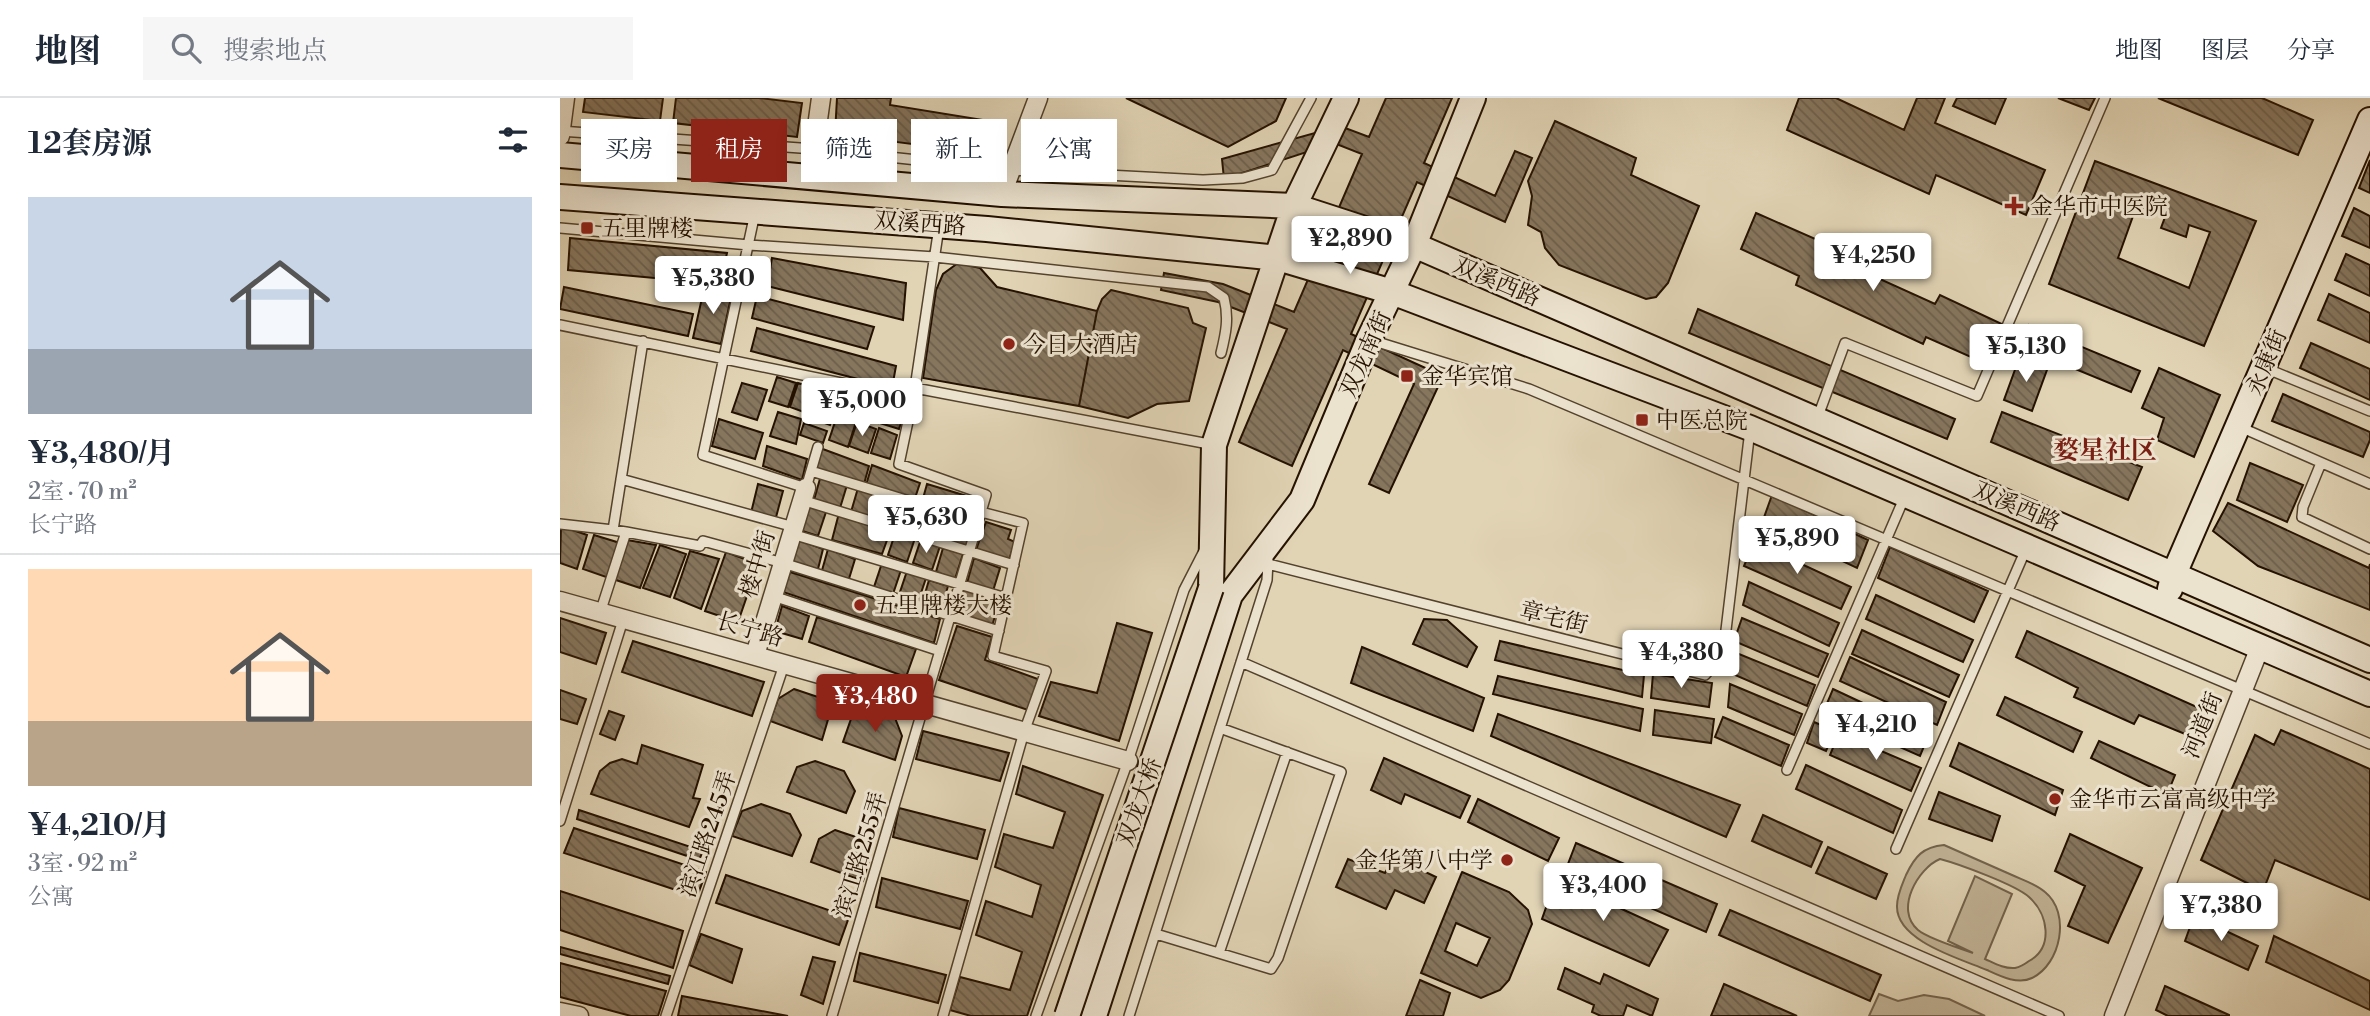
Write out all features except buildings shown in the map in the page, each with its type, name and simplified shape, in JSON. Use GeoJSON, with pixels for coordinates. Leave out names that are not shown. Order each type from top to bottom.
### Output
{"type":"FeatureCollection","features":[{"type":"Feature","properties":{"kind":"main road"},"geometry":{"type":"LineString","coordinates":[[1221,592],[1213,534],[1214,445],[1294,206],[1346,98]]}},
{"type":"Feature","properties":{"kind":"main road","name":"双龙南街"},"geometry":{"type":"LineString","coordinates":[[1221,592],[1269,553],[1302,500],[1369,339],[1414,245],[1473,98]]}},
{"type":"Feature","properties":{"kind":"main road","name":"永康街"},"geometry":{"type":"LineString","coordinates":[[2164,607],[2174,574],[2370,120]]}},
{"type":"Feature","properties":{"kind":"main road","name":"双溪西路"},"geometry":{"type":"LineString","coordinates":[[560,155],[801,176]]}},
{"type":"Feature","properties":{"kind":"main road","name":"双溪西路"},"geometry":{"type":"LineString","coordinates":[[866,182],[1002,194],[1294,206],[1414,245],[2370,660]]}},
{"type":"Feature","properties":{"kind":"main road","name":"双溪西路"},"geometry":{"type":"LineString","coordinates":[[560,197],[940,225],[1278,258],[1392,292],[1750,428],[2370,694]]}},
{"type":"Feature","properties":{"kind":"main road","name":"双龙大桥"},"geometry":{"type":"LineString","coordinates":[[1067,1016],[1221,592]]}},
{"type":"Feature","properties":{"kind":"main road","name":"双龙大桥"},"geometry":{"type":"LineString","coordinates":[[1094,1016],[1221,592]]}},
{"type":"Feature","properties":{"kind":"street"},"geometry":{"type":"LineString","coordinates":[[560,132],[565,98]]}},
{"type":"Feature","properties":{"kind":"street"},"geometry":{"type":"LineString","coordinates":[[818,119],[821,98]]}},
{"type":"Feature","properties":{"kind":"street"},"geometry":{"type":"LineString","coordinates":[[1002,194],[1038,98]]}},
{"type":"Feature","properties":{"kind":"street","name":"楼中街"},"geometry":{"type":"LineString","coordinates":[[755,655],[806,486]]}},
{"type":"Feature","properties":{"kind":"street","name":"长宁路"},"geometry":{"type":"LineString","coordinates":[[560,601],[1128,761]]}},
{"type":"Feature","properties":{"kind":"street","name":"河道街"},"geometry":{"type":"LineString","coordinates":[[2114,1016],[2260,647]]}},
{"type":"Feature","properties":{"kind":"street"},"geometry":{"type":"LineString","coordinates":[[560,1012],[579,1016]]}},
{"type":"Feature","properties":{"kind":"lane"},"geometry":{"type":"LineString","coordinates":[[897,158],[1011,170],[1203,180],[1243,178],[1272,170],[1311,98]]}},
{"type":"Feature","properties":{"kind":"lane"},"geometry":{"type":"LineString","coordinates":[[1817,419],[1845,343],[1977,396],[2105,98]]}},
{"type":"Feature","properties":{"kind":"lane"},"geometry":{"type":"LineString","coordinates":[[560,132],[801,148]]}},
{"type":"Feature","properties":{"kind":"lane"},"geometry":{"type":"LineString","coordinates":[[755,211],[703,456],[806,486],[970,552],[1014,565]]}},
{"type":"Feature","properties":{"kind":"lane"},"geometry":{"type":"LineString","coordinates":[[940,225],[915,388],[899,464],[986,495],[980,517]]}},
{"type":"Feature","properties":{"kind":"lane"},"geometry":{"type":"LineString","coordinates":[[560,229],[935,257],[1208,287],[1224,298],[1227,313],[1228,328],[1221,353]]}},
{"type":"Feature","properties":{"kind":"lane"},"geometry":{"type":"LineString","coordinates":[[560,325],[890,393],[915,388],[1214,445]]}},
{"type":"Feature","properties":{"kind":"lane"},"geometry":{"type":"LineString","coordinates":[[1369,339],[1529,389],[2370,744]]}},
{"type":"Feature","properties":{"kind":"lane"},"geometry":{"type":"LineString","coordinates":[[613,530],[643,341]]}},
{"type":"Feature","properties":{"kind":"lane"},"geometry":{"type":"LineString","coordinates":[[2264,367],[2370,411]]}},
{"type":"Feature","properties":{"kind":"lane"},"geometry":{"type":"LineString","coordinates":[[2238,426],[2370,484]]}},
{"type":"Feature","properties":{"kind":"lane","name":"章宅街"},"geometry":{"type":"LineString","coordinates":[[1269,553],[1705,675],[1723,655],[1750,428]]}},
{"type":"Feature","properties":{"kind":"lane"},"geometry":{"type":"LineString","coordinates":[[806,486],[818,447]]}},
{"type":"Feature","properties":{"kind":"lane"},"geometry":{"type":"LineString","coordinates":[[2321,463],[2303,507],[2302,517],[2370,549]]}},
{"type":"Feature","properties":{"kind":"lane"},"geometry":{"type":"LineString","coordinates":[[621,479],[1006,598]]}},
{"type":"Feature","properties":{"kind":"lane"},"geometry":{"type":"LineString","coordinates":[[806,486],[1023,523],[993,656],[1046,671],[1024,732],[943,1016]]}},
{"type":"Feature","properties":{"kind":"lane"},"geometry":{"type":"LineString","coordinates":[[1787,770],[1906,495]]}},
{"type":"Feature","properties":{"kind":"lane","name":"滨江路255弄"},"geometry":{"type":"LineString","coordinates":[[832,1016],[980,517]]}},
{"type":"Feature","properties":{"kind":"lane"},"geometry":{"type":"LineString","coordinates":[[560,524],[626,532],[700,546],[703,541],[783,563],[999,631]]}},
{"type":"Feature","properties":{"kind":"lane"},"geometry":{"type":"LineString","coordinates":[[600,613],[626,532]]}},
{"type":"Feature","properties":{"kind":"lane"},"geometry":{"type":"LineString","coordinates":[[1036,1016],[1128,761],[1184,590],[1213,534]]}},
{"type":"Feature","properties":{"kind":"lane"},"geometry":{"type":"LineString","coordinates":[[1896,849],[2027,547]]}},
{"type":"Feature","properties":{"kind":"lane"},"geometry":{"type":"LineString","coordinates":[[1129,1016],[1267,580],[1269,553]]}},
{"type":"Feature","properties":{"kind":"lane"},"geometry":{"type":"LineString","coordinates":[[773,596],[940,652]]}},
{"type":"Feature","properties":{"kind":"lane"},"geometry":{"type":"LineString","coordinates":[[560,821],[623,620]]}},
{"type":"Feature","properties":{"kind":"lane"},"geometry":{"type":"LineString","coordinates":[[1241,663],[2059,1016]]}},
{"type":"Feature","properties":{"kind":"lane","name":"滨江路245弄"},"geometry":{"type":"LineString","coordinates":[[666,1016],[784,665]]}},
{"type":"Feature","properties":{"kind":"lane"},"geometry":{"type":"LineString","coordinates":[[1156,934],[1271,969],[1279,958],[1341,772],[1220,728]]}},
{"type":"Feature","properties":{"kind":"lane"},"geometry":{"type":"LineString","coordinates":[[1219,953],[1287,752]]}},
{"type":"Feature","properties":{"kind":"shaded area"},"geometry":{"type":"Polygon","coordinates":[[[1944,845],[2029,882],[2053,901],[2058,912],[2059,938],[2050,962],[2042,971],[2027,980],[2009,979],[1932,947],[1907,929],[1897,906],[1900,890],[1916,858],[1925,850],[1944,845]],[[1940,859],[1924,871],[1912,890],[1908,912],[1911,922],[1918,930],[1973,953],[1948,941],[1975,876],[2012,894],[1985,959],[2003,967],[2015,968],[2037,955],[2045,939],[2046,930],[2041,912],[2029,897],[2000,881],[1940,859]]]}},
{"type":"Feature","properties":{"kind":"shaded area"},"geometry":{"type":"Polygon","coordinates":[[[1879,994],[1898,1001],[1924,995],[1949,999],[1985,1016],[1869,1016],[1879,994]]]}},
{"type":"Feature","properties":{"kind":"place","name":"金华市中医院"},"geometry":{"type":"Point","coordinates":[2014,206]}},
{"type":"Feature","properties":{"kind":"place","name":"五里牌楼"},"geometry":{"type":"Point","coordinates":[587,228]}},
{"type":"Feature","properties":{"kind":"place","name":"今日大酒店"},"geometry":{"type":"Point","coordinates":[1009,344]}},
{"type":"Feature","properties":{"kind":"place","name":"金华宾馆"},"geometry":{"type":"Point","coordinates":[1407,376]}},
{"type":"Feature","properties":{"kind":"place","name":"中医总院"},"geometry":{"type":"Point","coordinates":[1642,420]}},
{"type":"Feature","properties":{"kind":"place","name":"五里牌楼大楼"},"geometry":{"type":"Point","coordinates":[860,605]}},
{"type":"Feature","properties":{"kind":"place","name":"金华市云富高级中学"},"geometry":{"type":"Point","coordinates":[2055,799]}},
{"type":"Feature","properties":{"kind":"place","name":"金华第八中学"},"geometry":{"type":"Point","coordinates":[1507,860]}},
{"type":"Feature","properties":{"kind":"district","name":"婺星社区"},"geometry":{"type":"Point","coordinates":[2105,450]}}]}
